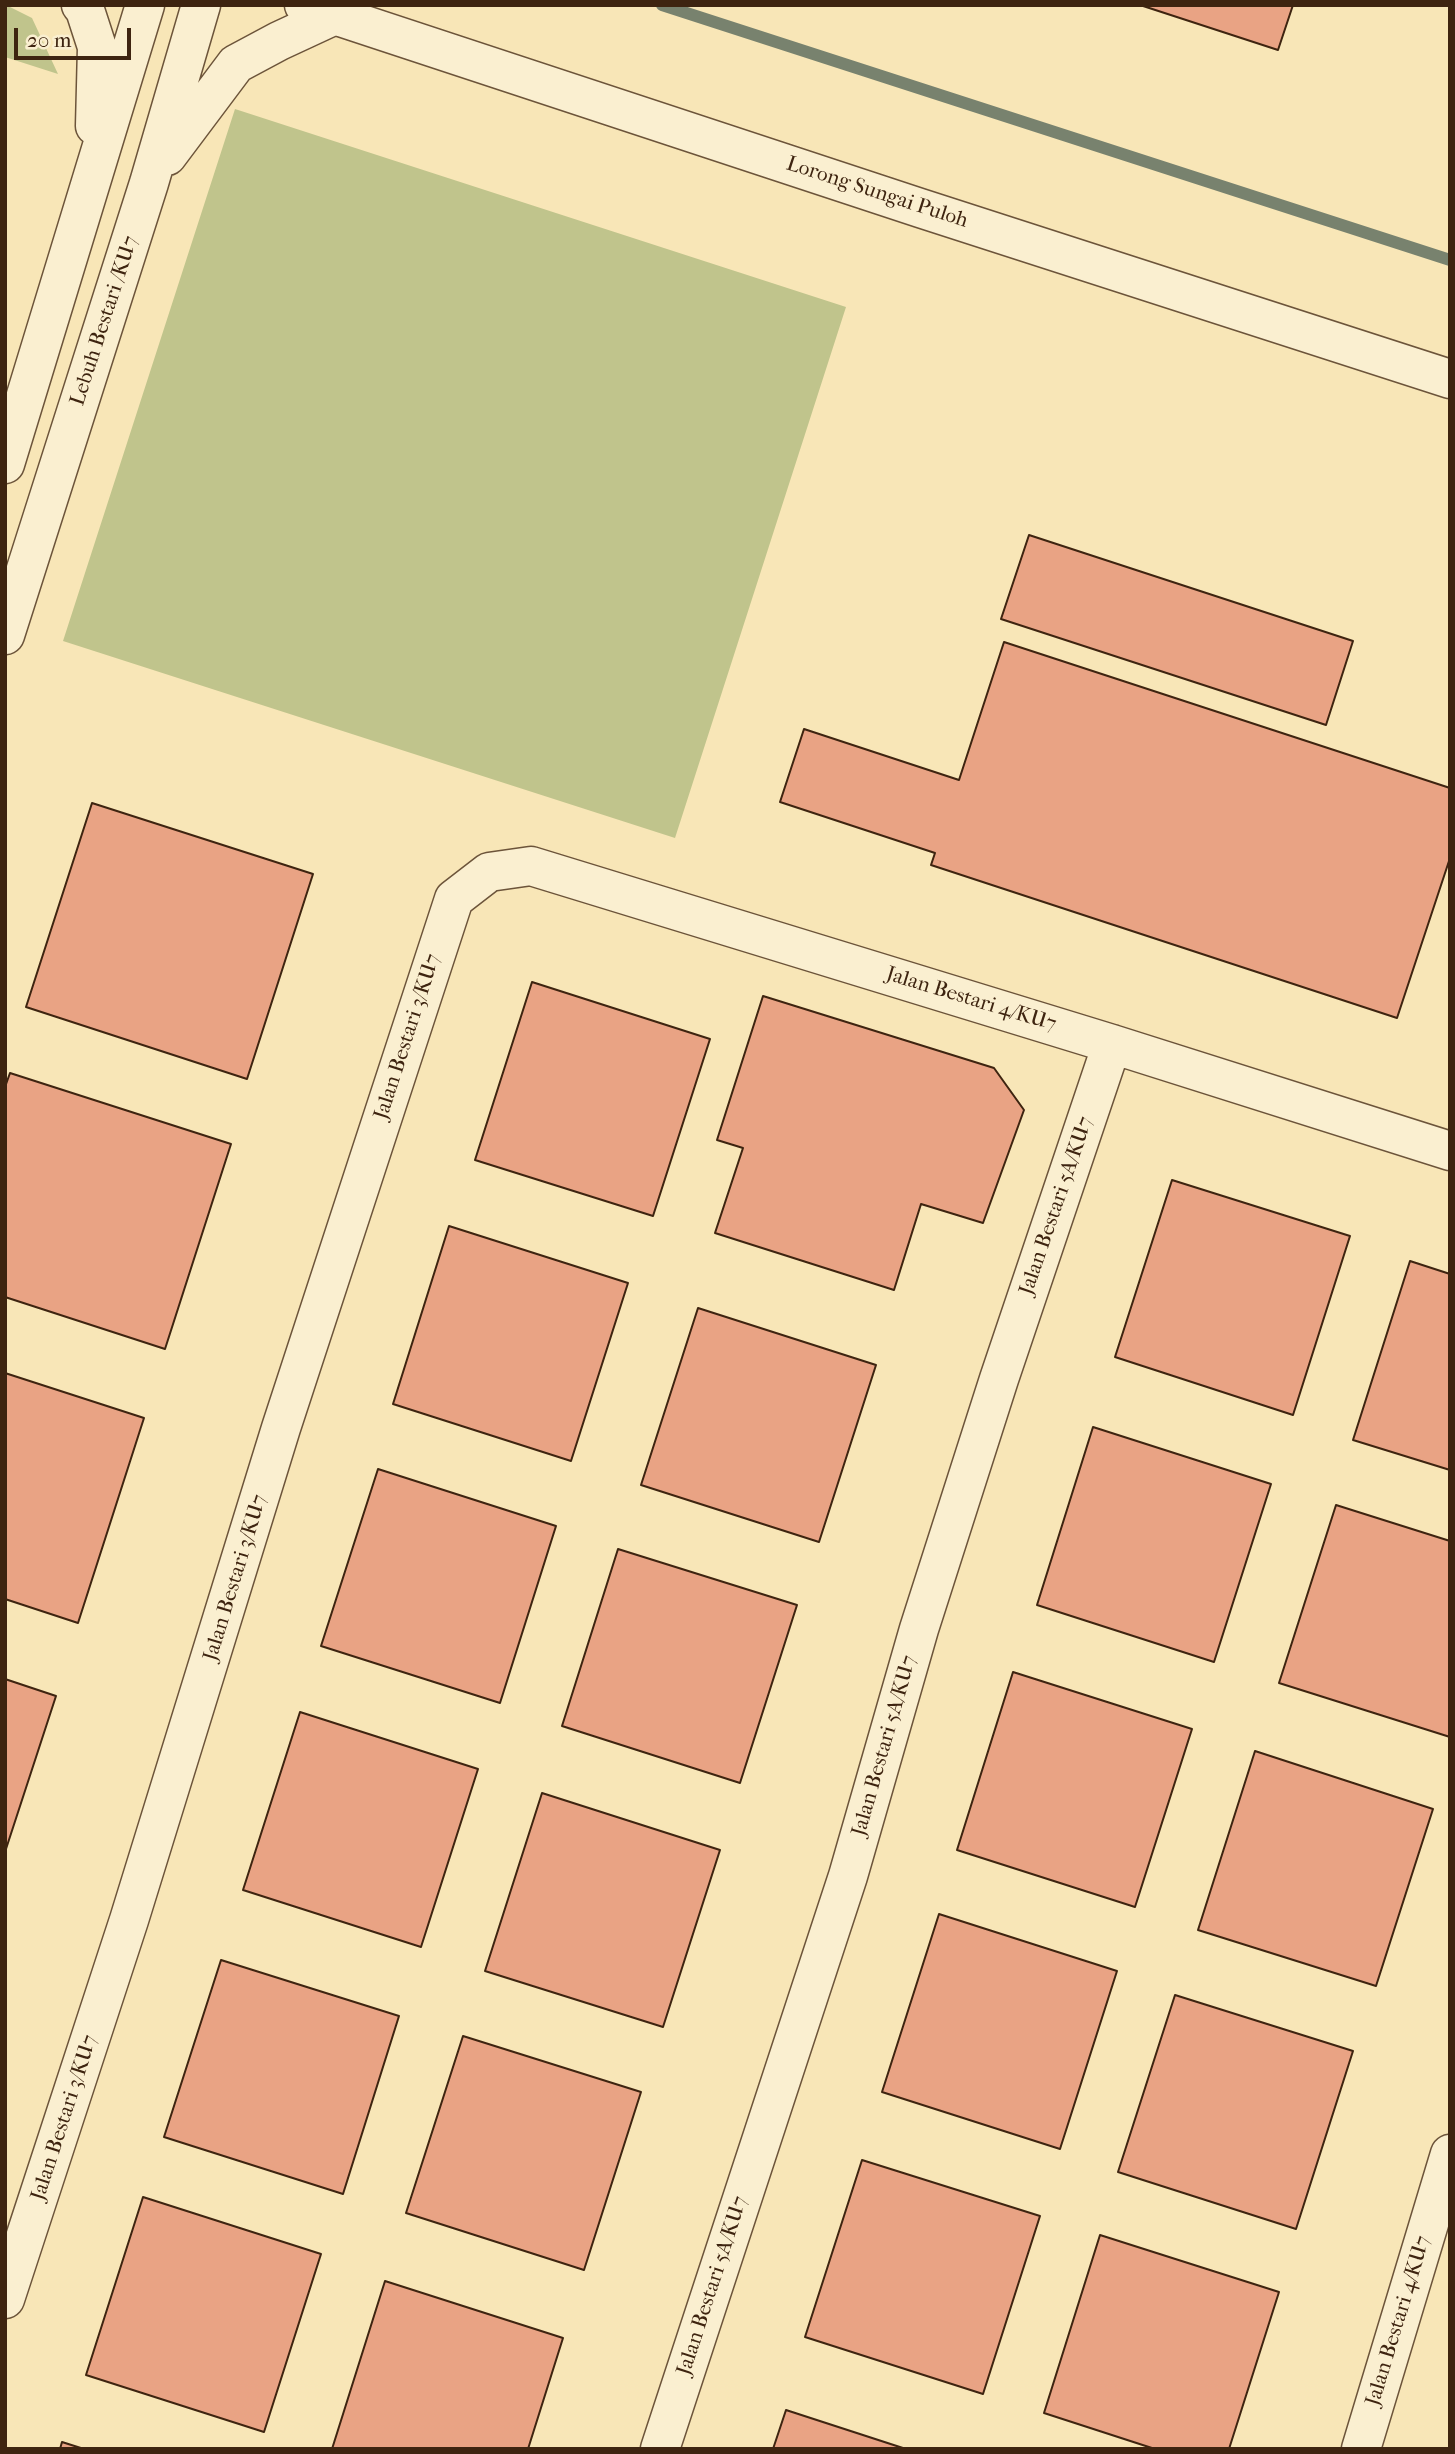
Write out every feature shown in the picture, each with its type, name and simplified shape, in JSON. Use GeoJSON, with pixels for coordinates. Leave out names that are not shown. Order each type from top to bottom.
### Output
{"type":"FeatureCollection","features":[{"type":"Feature","properties":{"kind":"street"},"geometry":{"type":"LineString","coordinates":[[81,5],[97,47],[94,173]]}},
{"type":"Feature","properties":{"kind":"street"},"geometry":{"type":"LineString","coordinates":[[5,464],[145,5]]}},
{"type":"Feature","properties":{"kind":"street","name":"Lebuh Bestari /KU7"},"geometry":{"type":"LineString","coordinates":[[5,635],[149,183],[201,5]]}},
{"type":"Feature","properties":{"kind":"street"},"geometry":{"type":"LineString","coordinates":[[149,183],[236,64],[279,41],[319,10]]}},
{"type":"Feature","properties":{"kind":"street","name":"Lorong Sungai Puloh"},"geometry":{"type":"LineString","coordinates":[[319,10],[1450,379]]}},
{"type":"Feature","properties":{"kind":"street","name":"Jalan Bestari 4/KU7"},"geometry":{"type":"LineString","coordinates":[[489,872],[531,866],[1450,1151]]}},
{"type":"Feature","properties":{"kind":"street","name":"Jalan Bestari 3/KU7"},"geometry":{"type":"LineString","coordinates":[[5,2299],[129,1920],[281,1427],[454,899],[489,872]]}},
{"type":"Feature","properties":{"kind":"street","name":"Jalan Bestari 5A/KU7"},"geometry":{"type":"LineString","coordinates":[[660,2449],[848,1876],[919,1629],[999,1379],[1112,1044]]}},
{"type":"Feature","properties":{"kind":"street","name":"Jalan Bestari 4/KU7"},"geometry":{"type":"LineString","coordinates":[[1361,2449],[1450,2154]]}},
{"type":"Feature","properties":{"kind":"green space"},"geometry":{"type":"Polygon","coordinates":[[[6,5],[32,18],[58,74],[5,57],[6,5]]]}},
{"type":"Feature","properties":{"kind":"green space"},"geometry":{"type":"Polygon","coordinates":[[[235,109],[846,307],[675,838],[63,641],[235,109]]]}},
{"type":"Feature","properties":{"kind":"building"},"geometry":{"type":"Polygon","coordinates":[[[1140,5],[1293,5],[1278,50],[1140,5]]]}},
{"type":"Feature","properties":{"kind":"building"},"geometry":{"type":"Polygon","coordinates":[[[1029,535],[1353,641],[1326,725],[1001,619],[1029,535]]]}},
{"type":"Feature","properties":{"kind":"building"},"geometry":{"type":"Polygon","coordinates":[[[1004,642],[1450,788],[1450,858],[1397,1018],[931,865],[935,853],[780,802],[804,729],[959,780],[1004,642]]]}},
{"type":"Feature","properties":{"kind":"building"},"geometry":{"type":"Polygon","coordinates":[[[92,803],[313,874],[247,1079],[26,1007],[92,803]]]}},
{"type":"Feature","properties":{"kind":"building"},"geometry":{"type":"Polygon","coordinates":[[[532,982],[710,1039],[653,1216],[475,1160],[532,982]]]}},
{"type":"Feature","properties":{"kind":"building"},"geometry":{"type":"Polygon","coordinates":[[[763,996],[994,1068],[1024,1110],[983,1223],[921,1204],[894,1290],[715,1233],[743,1148],[717,1140],[763,996]]]}},
{"type":"Feature","properties":{"kind":"building"},"geometry":{"type":"Polygon","coordinates":[[[10,1073],[231,1144],[165,1349],[5,1297],[5,1087],[10,1073]]]}},
{"type":"Feature","properties":{"kind":"building"},"geometry":{"type":"Polygon","coordinates":[[[1172,1180],[1350,1236],[1293,1415],[1115,1357],[1172,1180]]]}},
{"type":"Feature","properties":{"kind":"building"},"geometry":{"type":"Polygon","coordinates":[[[449,1226],[628,1283],[571,1461],[393,1404],[449,1226]]]}},
{"type":"Feature","properties":{"kind":"building"},"geometry":{"type":"Polygon","coordinates":[[[1410,1261],[1450,1274],[1450,1470],[1353,1440],[1410,1261]]]}},
{"type":"Feature","properties":{"kind":"building"},"geometry":{"type":"Polygon","coordinates":[[[698,1308],[876,1365],[819,1542],[641,1485],[698,1308]]]}},
{"type":"Feature","properties":{"kind":"building"},"geometry":{"type":"Polygon","coordinates":[[[5,1373],[144,1418],[78,1623],[5,1599],[5,1373]]]}},
{"type":"Feature","properties":{"kind":"building"},"geometry":{"type":"Polygon","coordinates":[[[1093,1427],[1271,1484],[1214,1662],[1037,1605],[1093,1427]]]}},
{"type":"Feature","properties":{"kind":"building"},"geometry":{"type":"Polygon","coordinates":[[[378,1469],[556,1526],[500,1703],[321,1646],[378,1469]]]}},
{"type":"Feature","properties":{"kind":"building"},"geometry":{"type":"Polygon","coordinates":[[[1336,1505],[1450,1541],[1450,1737],[1279,1683],[1336,1505]]]}},
{"type":"Feature","properties":{"kind":"building"},"geometry":{"type":"Polygon","coordinates":[[[618,1549],[797,1605],[740,1783],[562,1726],[618,1549]]]}},
{"type":"Feature","properties":{"kind":"building"},"geometry":{"type":"Polygon","coordinates":[[[1013,1672],[1192,1729],[1135,1907],[957,1850],[1013,1672]]]}},
{"type":"Feature","properties":{"kind":"building"},"geometry":{"type":"Polygon","coordinates":[[[5,1679],[56,1696],[5,1852],[5,1679]]]}},
{"type":"Feature","properties":{"kind":"building"},"geometry":{"type":"Polygon","coordinates":[[[300,1712],[478,1769],[421,1947],[243,1890],[300,1712]]]}},
{"type":"Feature","properties":{"kind":"building"},"geometry":{"type":"Polygon","coordinates":[[[1255,1751],[1433,1809],[1376,1986],[1198,1930],[1255,1751]]]}},
{"type":"Feature","properties":{"kind":"building"},"geometry":{"type":"Polygon","coordinates":[[[542,1793],[720,1850],[663,2027],[485,1971],[542,1793]]]}},
{"type":"Feature","properties":{"kind":"building"},"geometry":{"type":"Polygon","coordinates":[[[939,1914],[1117,1971],[1060,2149],[882,2092],[939,1914]]]}},
{"type":"Feature","properties":{"kind":"building"},"geometry":{"type":"Polygon","coordinates":[[[221,1960],[399,2016],[343,2194],[164,2137],[221,1960]]]}},
{"type":"Feature","properties":{"kind":"building"},"geometry":{"type":"Polygon","coordinates":[[[1175,1995],[1353,2051],[1296,2229],[1118,2172],[1175,1995]]]}},
{"type":"Feature","properties":{"kind":"building"},"geometry":{"type":"Polygon","coordinates":[[[463,2036],[641,2092],[584,2270],[406,2213],[463,2036]]]}},
{"type":"Feature","properties":{"kind":"building"},"geometry":{"type":"Polygon","coordinates":[[[862,2160],[1040,2216],[983,2394],[805,2337],[862,2160]]]}},
{"type":"Feature","properties":{"kind":"building"},"geometry":{"type":"Polygon","coordinates":[[[143,2197],[321,2254],[264,2432],[86,2375],[143,2197]]]}},
{"type":"Feature","properties":{"kind":"building"},"geometry":{"type":"Polygon","coordinates":[[[1100,2235],[1279,2292],[1229,2449],[1155,2449],[1044,2413],[1100,2235]]]}},
{"type":"Feature","properties":{"kind":"building"},"geometry":{"type":"Polygon","coordinates":[[[385,2281],[563,2338],[528,2449],[332,2449],[385,2281]]]}},
{"type":"Feature","properties":{"kind":"building"},"geometry":{"type":"Polygon","coordinates":[[[786,2410],[906,2449],[773,2449],[786,2410]]]}},
{"type":"Feature","properties":{"kind":"building"},"geometry":{"type":"Polygon","coordinates":[[[62,2442],[84,2449],[60,2449],[62,2442]]]}},
{"type":"Feature","properties":{"kind":"waterway"},"geometry":{"type":"LineString","coordinates":[[662,5],[1450,260]]}}]}
